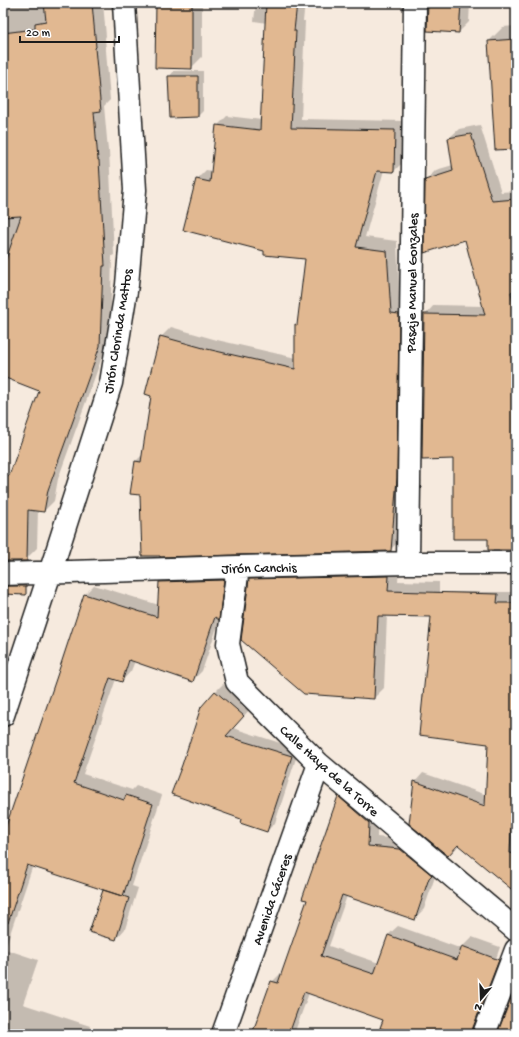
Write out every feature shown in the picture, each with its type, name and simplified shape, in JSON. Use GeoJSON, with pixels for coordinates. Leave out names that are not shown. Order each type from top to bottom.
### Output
{"type":"FeatureCollection","features":[{"type":"Feature","properties":{"kind":"street","name":"Jirón Clorinda Mattos"},"geometry":{"type":"LineString","coordinates":[[3,716],[111,383],[127,285],[135,190],[124,3]]}},
{"type":"Feature","properties":{"kind":"street","name":"Pasaje Manuel Gonzales"},"geometry":{"type":"LineString","coordinates":[[408,563],[414,3]]}},
{"type":"Feature","properties":{"kind":"street","name":"Jirón Canchis"},"geometry":{"type":"LineString","coordinates":[[3,574],[408,563],[516,563]]}},
{"type":"Feature","properties":{"kind":"street","name":"Calle Haya de la Torre"},"geometry":{"type":"LineString","coordinates":[[238,567],[228,644],[237,682],[319,764],[516,930]]}},
{"type":"Feature","properties":{"kind":"street","name":"Avenida Cáceres"},"geometry":{"type":"LineString","coordinates":[[224,1034],[319,764]]}},
{"type":"Feature","properties":{"kind":"street"},"geometry":{"type":"LineString","coordinates":[[484,1034],[516,950]]}},
{"type":"Feature","properties":{"kind":"building"},"geometry":{"type":"Polygon","coordinates":[[[44,3],[92,3],[101,111],[94,112],[99,160],[105,266],[103,266],[100,346],[48,490],[44,512],[28,510],[27,561],[3,561],[3,477],[9,476],[39,391],[3,377],[3,268],[21,216],[3,217],[3,33],[35,29],[35,23],[46,21],[44,3]]]}},
{"type":"Feature","properties":{"kind":"building"},"geometry":{"type":"Polygon","coordinates":[[[156,3],[192,3],[192,69],[155,68],[156,3]]]}},
{"type":"Feature","properties":{"kind":"building"},"geometry":{"type":"Polygon","coordinates":[[[266,3],[297,3],[294,31],[296,31],[291,128],[395,130],[394,172],[377,171],[356,247],[387,251],[391,313],[399,314],[397,478],[391,551],[160,557],[142,556],[140,495],[130,494],[135,461],[141,462],[151,396],[145,394],[160,336],[207,349],[295,369],[295,324],[297,325],[305,259],[264,255],[264,251],[183,230],[196,179],[210,182],[216,125],[260,130],[266,3]]]}},
{"type":"Feature","properties":{"kind":"building"},"geometry":{"type":"Polygon","coordinates":[[[428,3],[461,3],[459,33],[427,31],[428,3]]]}},
{"type":"Feature","properties":{"kind":"building"},"geometry":{"type":"Polygon","coordinates":[[[516,39],[516,149],[495,150],[488,41],[516,39]]]}},
{"type":"Feature","properties":{"kind":"building"},"geometry":{"type":"Polygon","coordinates":[[[168,76],[198,76],[198,117],[170,118],[168,76]]]}},
{"type":"Feature","properties":{"kind":"building"},"geometry":{"type":"Polygon","coordinates":[[[471,134],[492,201],[516,199],[516,290],[511,292],[516,323],[516,550],[488,550],[488,539],[453,539],[453,459],[422,460],[424,314],[485,315],[465,240],[424,253],[425,180],[453,171],[448,138],[471,134]]]}},
{"type":"Feature","properties":{"kind":"building"},"geometry":{"type":"Polygon","coordinates":[[[389,576],[388,591],[498,594],[497,603],[516,603],[516,786],[513,786],[510,853],[516,854],[516,893],[458,845],[448,856],[409,824],[414,781],[485,806],[488,744],[419,735],[431,617],[378,616],[374,699],[304,694],[241,640],[249,579],[389,576]]]}},
{"type":"Feature","properties":{"kind":"building"},"geometry":{"type":"Polygon","coordinates":[[[224,580],[219,620],[215,617],[193,682],[129,660],[122,682],[110,678],[74,783],[124,800],[126,795],[153,804],[123,896],[129,898],[116,940],[89,932],[103,890],[122,896],[27,865],[8,923],[3,922],[3,835],[84,594],[157,617],[159,582],[224,580]]]}},
{"type":"Feature","properties":{"kind":"building"},"geometry":{"type":"Polygon","coordinates":[[[3,586],[26,586],[26,595],[3,594],[3,586]]]}},
{"type":"Feature","properties":{"kind":"building"},"geometry":{"type":"Polygon","coordinates":[[[215,691],[244,716],[226,736],[292,756],[267,832],[240,823],[241,819],[171,794],[201,707],[215,691]]]}},
{"type":"Feature","properties":{"kind":"building"},"geometry":{"type":"Polygon","coordinates":[[[338,796],[369,823],[368,846],[400,849],[432,875],[429,878],[415,920],[342,895],[321,956],[374,974],[388,935],[457,960],[462,946],[499,960],[472,1030],[472,1034],[398,1034],[380,1028],[383,1020],[304,992],[289,1034],[252,1034],[271,981],[278,983],[307,900],[302,899],[338,796]]]}},
{"type":"Feature","properties":{"kind":"building"},"geometry":{"type":"Polygon","coordinates":[[[516,985],[516,1034],[497,1034],[516,985]]]}}]}
